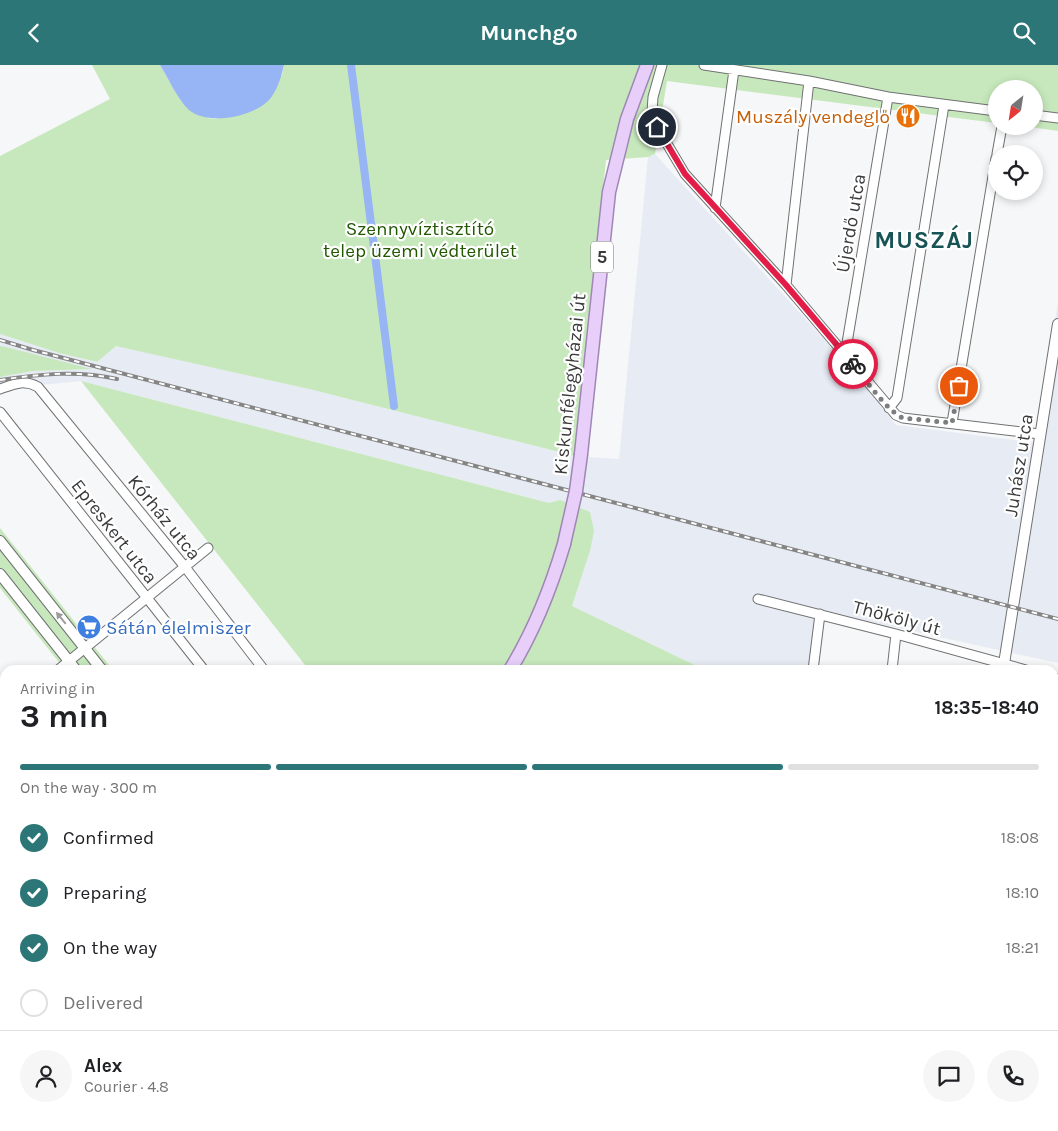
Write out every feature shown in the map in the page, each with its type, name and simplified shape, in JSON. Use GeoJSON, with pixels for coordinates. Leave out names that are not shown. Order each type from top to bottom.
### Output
{"type":"FeatureCollection","features":[{"type":"Feature","properties":{"kind":"main road","name":"Kiskunfélegyházai út"},"geometry":{"type":"LineString","coordinates":[[513,665],[531,632],[544,601],[564,544],[576,491],[609,192],[627,119],[647,65]]}},
{"type":"Feature","properties":{"kind":"street"},"geometry":{"type":"LineString","coordinates":[[662,65],[653,97],[652,112],[657,127],[685,174],[786,285],[896,415],[903,418],[1040,434]]}},
{"type":"Feature","properties":{"kind":"street"},"geometry":{"type":"LineString","coordinates":[[704,65],[809,81],[888,97],[988,110]]}},
{"type":"Feature","properties":{"kind":"street"},"geometry":{"type":"LineString","coordinates":[[716,208],[734,70]]}},
{"type":"Feature","properties":{"kind":"street"},"geometry":{"type":"LineString","coordinates":[[786,285],[809,81]]}},
{"type":"Feature","properties":{"kind":"street","name":"Újerdő utca"},"geometry":{"type":"LineString","coordinates":[[845,355],[888,97]]}},
{"type":"Feature","properties":{"kind":"street"},"geometry":{"type":"LineString","coordinates":[[889,408],[897,398],[944,105]]}},
{"type":"Feature","properties":{"kind":"street"},"geometry":{"type":"LineString","coordinates":[[1043,116],[1058,118]]}},
{"type":"Feature","properties":{"kind":"street"},"geometry":{"type":"LineString","coordinates":[[952,423],[989,200]]}},
{"type":"Feature","properties":{"kind":"street","name":"Juhász utca"},"geometry":{"type":"LineString","coordinates":[[1003,665],[1058,324]]}},
{"type":"Feature","properties":{"kind":"street","name":"Kórház utca"},"geometry":{"type":"LineString","coordinates":[[0,389],[29,382],[38,387],[185,567],[260,665]]}},
{"type":"Feature","properties":{"kind":"street","name":"Epreskert utca"},"geometry":{"type":"LineString","coordinates":[[0,412],[200,665]]}},
{"type":"Feature","properties":{"kind":"street"},"geometry":{"type":"LineString","coordinates":[[0,541],[98,665]]}},
{"type":"Feature","properties":{"kind":"street"},"geometry":{"type":"LineString","coordinates":[[64,665],[208,548]]}},
{"type":"Feature","properties":{"kind":"street"},"geometry":{"type":"LineString","coordinates":[[0,574],[72,665]]}},
{"type":"Feature","properties":{"kind":"street","name":"Thököly út"},"geometry":{"type":"LineString","coordinates":[[758,599],[896,634],[997,665]]}},
{"type":"Feature","properties":{"kind":"street"},"geometry":{"type":"LineString","coordinates":[[814,665],[820,614]]}},
{"type":"Feature","properties":{"kind":"street"},"geometry":{"type":"LineString","coordinates":[[893,665],[896,634]]}},
{"type":"Feature","properties":{"kind":"shaded area"},"geometry":{"type":"Polygon","coordinates":[[[655,154],[851,369],[896,425],[1037,443],[1058,301],[1058,663],[821,611],[812,665],[695,665],[572,606],[590,551],[560,500],[549,503],[81,381],[0,389],[0,377],[33,371],[90,369],[0,346],[0,334],[59,353],[96,362],[116,345],[309,389],[575,456],[619,459],[648,157],[655,154]]]}},
{"type":"Feature","properties":{"kind":"green space","name":"Szennyvíztisztító telep üzemi védterület"},"geometry":{"type":"Polygon","coordinates":[[[92,65],[160,65],[176,92],[188,107],[205,117],[216,119],[282,75],[284,65],[1058,65],[1058,131],[1043,129],[1043,80],[988,80],[988,122],[667,81],[655,154],[648,157],[606,160],[575,456],[309,389],[116,346],[97,362],[59,353],[0,334],[0,156],[110,99],[92,65]]]}},
{"type":"Feature","properties":{"kind":"green space"},"geometry":{"type":"Polygon","coordinates":[[[0,346],[92,369],[33,371],[0,377],[0,346]]]}},
{"type":"Feature","properties":{"kind":"green space"},"geometry":{"type":"Polygon","coordinates":[[[81,381],[549,503],[560,500],[590,512],[594,531],[590,551],[572,606],[695,665],[305,665],[81,381]]]}},
{"type":"Feature","properties":{"kind":"green space"},"geometry":{"type":"Polygon","coordinates":[[[0,528],[109,665],[61,665],[0,588],[0,528]]]}},
{"type":"Feature","properties":{"kind":"water"},"geometry":{"type":"Polygon","coordinates":[[[160,65],[284,65],[274,93],[262,106],[242,115],[207,118],[197,115],[185,106],[160,65]]]}},
{"type":"Feature","properties":{"kind":"waterway"},"geometry":{"type":"LineString","coordinates":[[351,65],[394,406]]}},
{"type":"Feature","properties":{"kind":"railway"},"geometry":{"type":"LineString","coordinates":[[0,340],[1058,619]]}},
{"type":"Feature","properties":{"kind":"railway"},"geometry":{"type":"LineString","coordinates":[[0,380],[58,374],[102,376],[117,379]]}},
{"type":"Feature","properties":{"kind":"way so far"},"geometry":{"type":"LineString","coordinates":[[853,364],[889,408],[896,415],[903,418],[952,423],[959,386]]}},
{"type":"Feature","properties":{"kind":"place","name":"Muszály vendeglő"},"geometry":{"type":"Point","coordinates":[908,116]}},
{"type":"Feature","properties":{"kind":"place","name":"Sátán élelmiszer"},"geometry":{"type":"Point","coordinates":[89,627]}},
{"type":"Feature","properties":{"kind":"district","name":"MUSZÁJ"},"geometry":{"type":"Point","coordinates":[924,240]}},
{"type":"Feature","properties":{"kind":"route"},"geometry":{"type":"LineString","coordinates":[[657,127],[685,174],[786,285],[853,364]]}}]}
